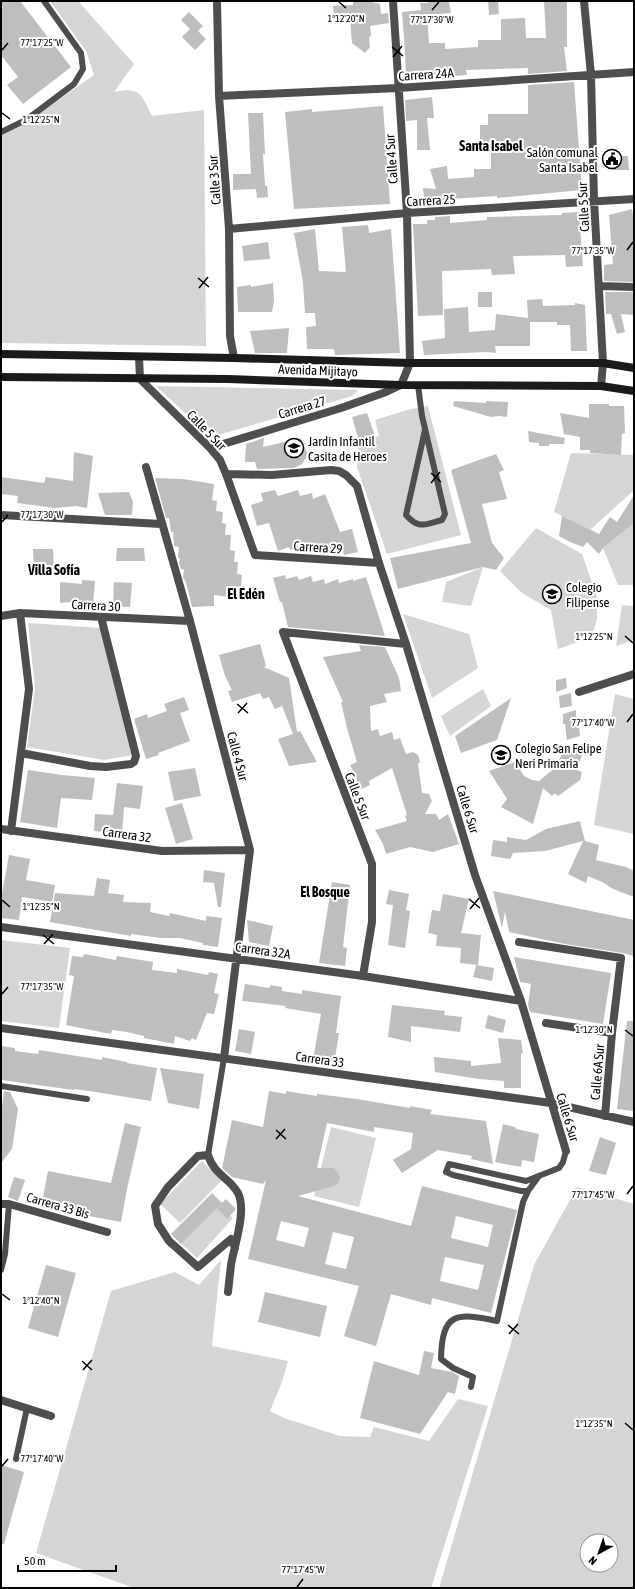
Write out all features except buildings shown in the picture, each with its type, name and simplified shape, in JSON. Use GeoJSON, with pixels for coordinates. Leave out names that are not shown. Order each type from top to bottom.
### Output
{"type":"FeatureCollection","features":[{"type":"Feature","properties":{"kind":"main road","name":"Avenida Mijitayo"},"geometry":{"type":"LineString","coordinates":[[1,354],[410,363],[603,363],[634,368]]}},
{"type":"Feature","properties":{"kind":"main road","name":"Avenida Mijitayo"},"geometry":{"type":"LineString","coordinates":[[1,377],[140,380],[228,379],[401,385],[601,386],[634,391]]}},
{"type":"Feature","properties":{"kind":"street","name":"Calle 3 Sur"},"geometry":{"type":"LineString","coordinates":[[217,1],[219,96],[229,229],[230,336],[234,358]]}},
{"type":"Feature","properties":{"kind":"street","name":"Calle 4 Sur"},"geometry":{"type":"LineString","coordinates":[[393,1],[407,213],[410,363],[401,385]]}},
{"type":"Feature","properties":{"kind":"street","name":"Calle 5 Sur"},"geometry":{"type":"LineString","coordinates":[[584,1],[591,75],[594,200],[603,363],[601,386]]}},
{"type":"Feature","properties":{"kind":"street","name":"Carrera 24A"},"geometry":{"type":"LineString","coordinates":[[219,96],[398,88],[634,72]]}},
{"type":"Feature","properties":{"kind":"street","name":"Carrera 25"},"geometry":{"type":"LineString","coordinates":[[229,229],[407,213],[447,212],[594,200],[634,199]]}},
{"type":"Feature","properties":{"kind":"street"},"geometry":{"type":"LineString","coordinates":[[599,286],[634,287]]}},
{"type":"Feature","properties":{"kind":"street"},"geometry":{"type":"LineString","coordinates":[[139,357],[140,380]]}},
{"type":"Feature","properties":{"kind":"street","name":"Calle 5 Sur"},"geometry":{"type":"LineString","coordinates":[[140,380],[210,448],[220,460],[255,555]]}},
{"type":"Feature","properties":{"kind":"street","name":"Carrera 27"},"geometry":{"type":"LineString","coordinates":[[210,448],[364,400],[401,385]]}},
{"type":"Feature","properties":{"kind":"street","name":"Calle 4 Sur"},"geometry":{"type":"LineString","coordinates":[[146,467],[190,621],[250,850],[224,1058]]}},
{"type":"Feature","properties":{"kind":"street","name":"Calle 6 Sur"},"geometry":{"type":"LineString","coordinates":[[226,474],[272,475],[331,470],[339,471],[346,475],[357,486],[379,563],[406,644],[475,875],[521,1000],[566,1151]]}},
{"type":"Feature","properties":{"kind":"street"},"geometry":{"type":"LineString","coordinates":[[1,515],[162,524]]}},
{"type":"Feature","properties":{"kind":"street","name":"Carrera 29"},"geometry":{"type":"LineString","coordinates":[[255,555],[379,563]]}},
{"type":"Feature","properties":{"kind":"street"},"geometry":{"type":"LineString","coordinates":[[11,831],[29,689],[20,613]]}},
{"type":"Feature","properties":{"kind":"street","name":"Carrera 30"},"geometry":{"type":"LineString","coordinates":[[1,616],[20,613],[190,621]]}},
{"type":"Feature","properties":{"kind":"street"},"geometry":{"type":"LineString","coordinates":[[21,753],[90,766],[106,767],[131,764],[134,762],[136,756],[101,617]]}},
{"type":"Feature","properties":{"kind":"street","name":"Calle 5 Sur"},"geometry":{"type":"LineString","coordinates":[[363,976],[372,922],[372,864],[283,632],[406,644]]}},
{"type":"Feature","properties":{"kind":"street"},"geometry":{"type":"LineString","coordinates":[[580,692],[634,674]]}},
{"type":"Feature","properties":{"kind":"street","name":"Carrera 32"},"geometry":{"type":"LineString","coordinates":[[1,829],[162,851],[250,850]]}},
{"type":"Feature","properties":{"kind":"street","name":"Carrera 32A"},"geometry":{"type":"LineString","coordinates":[[1,927],[237,958],[521,1000]]}},
{"type":"Feature","properties":{"kind":"street","name":"Calle 6A Sur"},"geometry":{"type":"LineString","coordinates":[[519,942],[621,958],[612,1034],[605,1116]]}},
{"type":"Feature","properties":{"kind":"street"},"geometry":{"type":"LineString","coordinates":[[546,1023],[612,1034]]}},
{"type":"Feature","properties":{"kind":"street","name":"Carrera 33"},"geometry":{"type":"LineString","coordinates":[[1,1028],[551,1103],[634,1122]]}},
{"type":"Feature","properties":{"kind":"street"},"geometry":{"type":"LineString","coordinates":[[228,1292],[231,1264],[235,1248],[238,1236],[241,1202],[238,1193],[210,1163],[208,1155],[198,1156],[164,1193],[155,1206],[158,1224],[169,1241],[198,1267],[231,1239],[235,1248]]}},
{"type":"Feature","properties":{"kind":"street","name":"Carrera 33 Bis"},"geometry":{"type":"LineString","coordinates":[[5,1204],[107,1232]]}},
{"type":"Feature","properties":{"kind":"street"},"geometry":{"type":"LineString","coordinates":[[1,1400],[51,1416]]}},
{"type":"Feature","properties":{"kind":"lane"},"geometry":{"type":"LineString","coordinates":[[1,132],[26,120],[74,84],[83,69],[81,53],[44,1]]}},
{"type":"Feature","properties":{"kind":"lane"},"geometry":{"type":"LineString","coordinates":[[418,385],[425,430],[445,514],[442,520],[420,525],[413,523],[406,515],[425,430]]}},
{"type":"Feature","properties":{"kind":"lane"},"geometry":{"type":"LineString","coordinates":[[208,1155],[224,1058]]}},
{"type":"Feature","properties":{"kind":"lane"},"geometry":{"type":"LineString","coordinates":[[1,1086],[87,1099]]}},
{"type":"Feature","properties":{"kind":"lane"},"geometry":{"type":"LineString","coordinates":[[528,1191],[521,1191],[453,1175],[446,1172],[447,1166],[449,1164],[526,1181],[559,1168],[563,1162],[566,1151]]}},
{"type":"Feature","properties":{"kind":"lane"},"geometry":{"type":"LineString","coordinates":[[471,1387],[473,1377],[453,1368],[441,1359],[441,1341],[448,1324],[458,1316],[474,1316],[497,1321],[523,1202],[528,1191],[540,1176]]}},
{"type":"Feature","properties":{"kind":"lane"},"geometry":{"type":"LineString","coordinates":[[1,1270],[5,1254],[5,1204]]}},
{"type":"Feature","properties":{"kind":"lane"},"geometry":{"type":"LineString","coordinates":[[16,1459],[27,1408]]}},
{"type":"Feature","properties":{"kind":"shaded area"},"geometry":{"type":"Polygon","coordinates":[[[50,1],[78,1],[134,64],[114,92],[123,90],[135,91],[146,103],[152,116],[204,110],[206,346],[1,343],[1,134],[18,128],[94,75],[86,51],[50,1]]]}},
{"type":"Feature","properties":{"kind":"shaded area"},"geometry":{"type":"Polygon","coordinates":[[[156,386],[358,390],[352,396],[211,437],[156,386]]]}},
{"type":"Feature","properties":{"kind":"shaded area"},"geometry":{"type":"Polygon","coordinates":[[[428,406],[461,535],[387,554],[357,467],[359,441],[379,436],[375,420],[407,410],[428,406]]]}},
{"type":"Feature","properties":{"kind":"shaded area"},"geometry":{"type":"Polygon","coordinates":[[[571,453],[634,455],[634,492],[632,492],[590,530],[554,512],[571,453]]]}},
{"type":"Feature","properties":{"kind":"shaded area"},"geometry":{"type":"Polygon","coordinates":[[[634,523],[634,585],[618,585],[603,548],[634,523]]]}},
{"type":"Feature","properties":{"kind":"shaded area"},"geometry":{"type":"Polygon","coordinates":[[[536,528],[582,554],[597,597],[597,619],[591,639],[558,649],[551,610],[522,593],[500,571],[536,528]]]}},
{"type":"Feature","properties":{"kind":"shaded area"},"geometry":{"type":"Polygon","coordinates":[[[483,567],[471,606],[442,602],[446,582],[483,567]]]}},
{"type":"Feature","properties":{"kind":"shaded area"},"geometry":{"type":"Polygon","coordinates":[[[622,605],[634,606],[634,640],[616,646],[622,605]]]}},
{"type":"Feature","properties":{"kind":"shaded area"},"geometry":{"type":"Polygon","coordinates":[[[403,614],[469,634],[478,668],[432,698],[403,614]]]}},
{"type":"Feature","properties":{"kind":"shaded area"},"geometry":{"type":"Polygon","coordinates":[[[28,623],[101,628],[133,755],[104,760],[27,747],[35,688],[28,623]]]}},
{"type":"Feature","properties":{"kind":"shaded area"},"geometry":{"type":"Polygon","coordinates":[[[483,689],[491,706],[450,736],[441,716],[483,689]]]}},
{"type":"Feature","properties":{"kind":"shaded area"},"geometry":{"type":"Polygon","coordinates":[[[615,694],[634,699],[634,834],[594,825],[615,694]]]}},
{"type":"Feature","properties":{"kind":"shaded area"},"geometry":{"type":"Polygon","coordinates":[[[1,940],[70,948],[59,1028],[1,1021],[1,940]]]}},
{"type":"Feature","properties":{"kind":"shaded area"},"geometry":{"type":"Polygon","coordinates":[[[331,1127],[376,1138],[359,1207],[314,1196],[331,1127]]]}},
{"type":"Feature","properties":{"kind":"shaded area"},"geometry":{"type":"Polygon","coordinates":[[[202,1161],[222,1180],[180,1223],[160,1204],[202,1161]]]}},
{"type":"Feature","properties":{"kind":"shaded area"},"geometry":{"type":"Polygon","coordinates":[[[577,1187],[634,1204],[634,1588],[439,1588],[534,1265],[577,1187]]]}},
{"type":"Feature","properties":{"kind":"shaded area"},"geometry":{"type":"Polygon","coordinates":[[[212,1199],[233,1218],[197,1258],[176,1239],[212,1199]]]}},
{"type":"Feature","properties":{"kind":"shaded area"},"geometry":{"type":"Polygon","coordinates":[[[221,1260],[212,1346],[288,1361],[282,1382],[270,1411],[284,1418],[340,1436],[370,1437],[374,1427],[429,1441],[458,1399],[488,1406],[431,1588],[134,1588],[36,1553],[111,1291],[175,1272],[199,1285],[221,1260]]]}},
{"type":"Feature","properties":{"kind":"place","name":"Salón comunal Santa Isabel"},"geometry":{"type":"Point","coordinates":[612,159]}},
{"type":"Feature","properties":{"kind":"place","name":"Jardín Infantil Casita de Heroes"},"geometry":{"type":"Point","coordinates":[294,448]}},
{"type":"Feature","properties":{"kind":"place","name":"Colegio Filipense"},"geometry":{"type":"Point","coordinates":[552,594]}},
{"type":"Feature","properties":{"kind":"place","name":"Colegio San Felipe Neri Primaria"},"geometry":{"type":"Point","coordinates":[501,755]}},
{"type":"Feature","properties":{"kind":"district","name":"Santa Isabel"},"geometry":{"type":"Point","coordinates":[491,146]}},
{"type":"Feature","properties":{"kind":"district","name":"Villa Sofía"},"geometry":{"type":"Point","coordinates":[54,570]}},
{"type":"Feature","properties":{"kind":"district","name":"El Edén"},"geometry":{"type":"Point","coordinates":[246,594]}},
{"type":"Feature","properties":{"kind":"district","name":"El Bosque"},"geometry":{"type":"Point","coordinates":[325,892]}}]}
